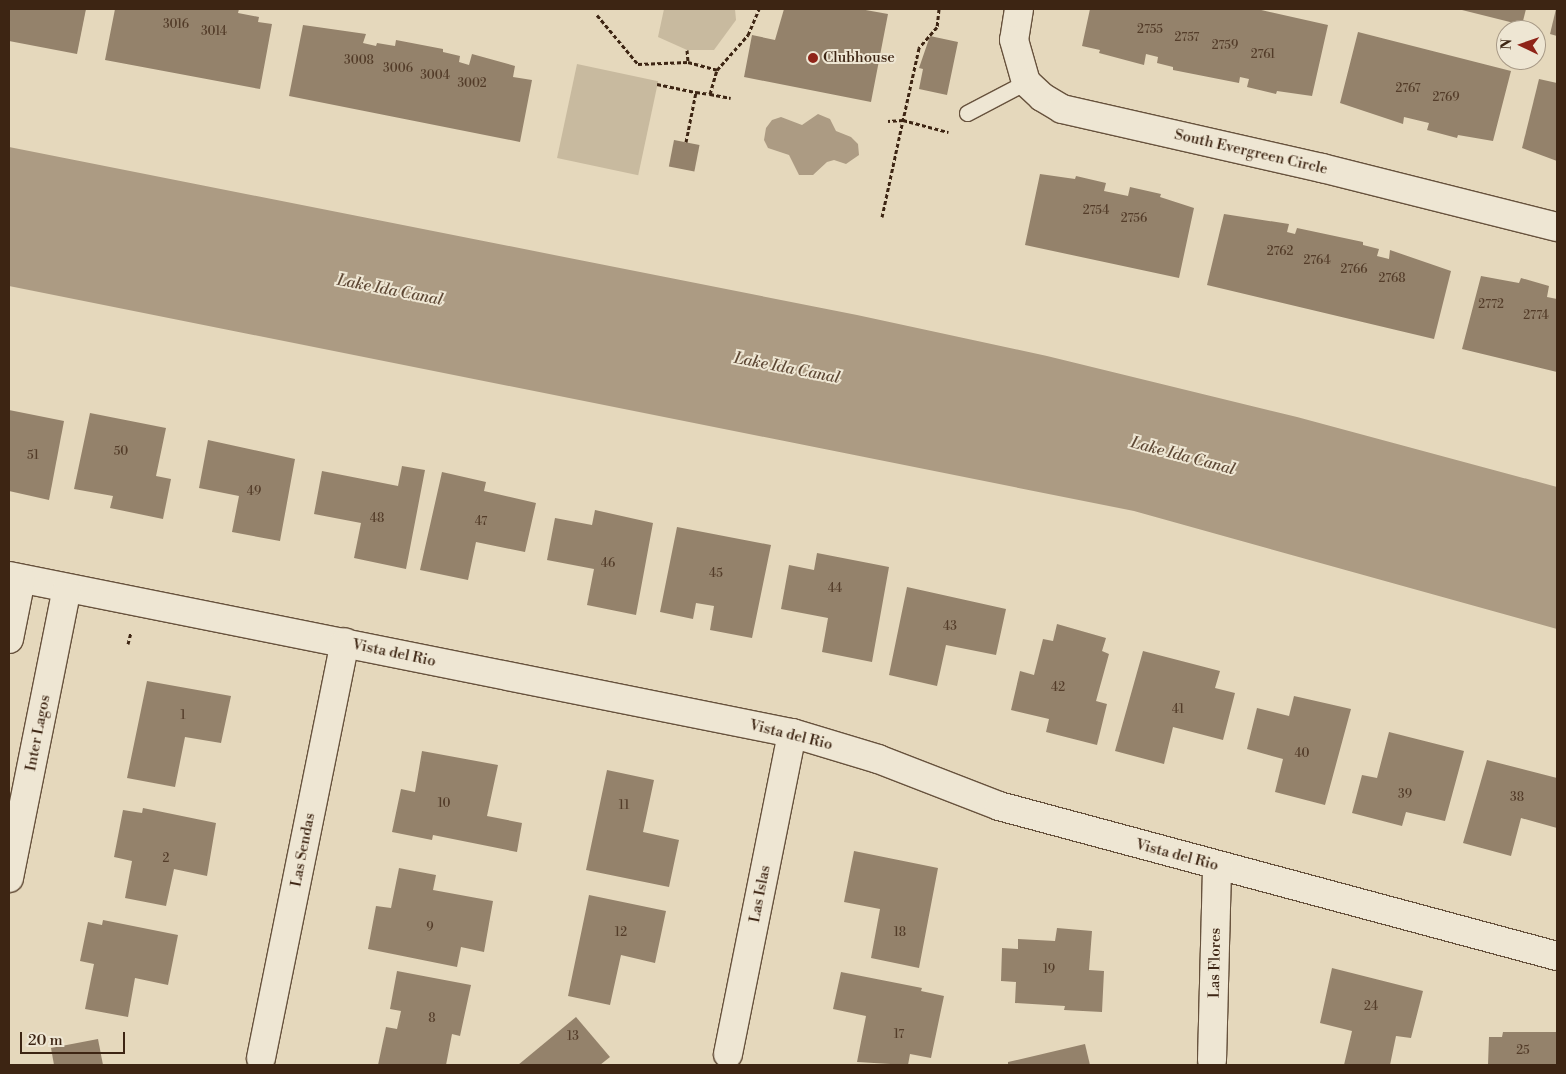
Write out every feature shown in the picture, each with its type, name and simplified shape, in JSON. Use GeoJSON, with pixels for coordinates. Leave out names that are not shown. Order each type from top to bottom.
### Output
{"type":"FeatureCollection","features":[{"type":"Feature","properties":{"kind":"street"},"geometry":{"type":"LineString","coordinates":[[1019,9],[1014,40],[1026,82]]}},
{"type":"Feature","properties":{"kind":"street","name":"South Evergreen Circle"},"geometry":{"type":"LineString","coordinates":[[1026,82],[1042,97],[1062,109],[1322,168],[1557,228]]}},
{"type":"Feature","properties":{"kind":"street"},"geometry":{"type":"LineString","coordinates":[[9,639],[15,578]]}},
{"type":"Feature","properties":{"kind":"street","name":"Vista del Rio"},"geometry":{"type":"LineString","coordinates":[[15,578],[345,642],[792,733],[878,759],[999,806],[1557,956]]}},
{"type":"Feature","properties":{"kind":"street","name":"Inter Lagos"},"geometry":{"type":"LineString","coordinates":[[9,878],[67,588]]}},
{"type":"Feature","properties":{"kind":"street","name":"Las Sendas"},"geometry":{"type":"LineString","coordinates":[[261,1058],[345,642]]}},
{"type":"Feature","properties":{"kind":"street","name":"Las Islas"},"geometry":{"type":"LineString","coordinates":[[728,1054],[792,733]]}},
{"type":"Feature","properties":{"kind":"street","name":"Las Flores"},"geometry":{"type":"LineString","coordinates":[[1212,1060],[1217,866]]}},
{"type":"Feature","properties":{"kind":"lane"},"geometry":{"type":"LineString","coordinates":[[967,113],[1026,82]]}},
{"type":"Feature","properties":{"kind":"path"},"geometry":{"type":"LineString","coordinates":[[710,94],[717,70],[748,35],[759,9]]}},
{"type":"Feature","properties":{"kind":"path"},"geometry":{"type":"LineString","coordinates":[[882,217],[919,48],[937,27],[939,9]]}},
{"type":"Feature","properties":{"kind":"path"},"geometry":{"type":"LineString","coordinates":[[597,15],[638,64],[688,62],[717,70]]}},
{"type":"Feature","properties":{"kind":"path"},"geometry":{"type":"LineString","coordinates":[[687,50],[688,62]]}},
{"type":"Feature","properties":{"kind":"path"},"geometry":{"type":"LineString","coordinates":[[657,84],[731,98]]}},
{"type":"Feature","properties":{"kind":"path"},"geometry":{"type":"LineString","coordinates":[[686,142],[696,92]]}},
{"type":"Feature","properties":{"kind":"path"},"geometry":{"type":"LineString","coordinates":[[888,120],[903,120],[942,130]]}},
{"type":"Feature","properties":{"kind":"shaded area"},"geometry":{"type":"Polygon","coordinates":[[[664,9],[735,9],[736,20],[714,50],[687,50],[658,37],[664,9]]]}},
{"type":"Feature","properties":{"kind":"shaded area"},"geometry":{"type":"Polygon","coordinates":[[[577,64],[658,81],[638,175],[557,158],[577,64]]]}},
{"type":"Feature","properties":{"kind":"water"},"geometry":{"type":"Polygon","coordinates":[[[818,114],[830,119],[836,131],[851,137],[858,144],[859,155],[846,164],[834,160],[827,162],[813,175],[799,175],[789,155],[768,148],[764,140],[766,128],[772,120],[781,117],[802,125],[818,114]]]}},
{"type":"Feature","properties":{"kind":"water","name":"Lake Ida Canal"},"geometry":{"type":"Polygon","coordinates":[[[9,147],[857,315],[1047,356],[1297,417],[1557,487],[1557,629],[1134,511],[9,286],[9,147]]]}},
{"type":"Feature","properties":{"kind":"building"},"geometry":{"type":"Polygon","coordinates":[[[9,9],[86,9],[77,54],[9,41],[9,9]]]}},
{"type":"Feature","properties":{"kind":"building"},"geometry":{"type":"Polygon","coordinates":[[[115,9],[239,9],[238,13],[259,17],[258,22],[272,24],[260,89],[105,60],[115,9]]]}},
{"type":"Feature","properties":{"kind":"building","name":"Clubhouse"},"geometry":{"type":"Polygon","coordinates":[[[784,9],[860,9],[888,14],[871,102],[744,77],[752,35],[775,40],[784,9]]]}},
{"type":"Feature","properties":{"kind":"building"},"geometry":{"type":"Polygon","coordinates":[[[1090,9],[1257,9],[1328,25],[1312,96],[1277,91],[1276,94],[1247,87],[1249,79],[1240,77],[1239,83],[1173,70],[1173,67],[1157,63],[1158,57],[1146,54],[1144,65],[1099,53],[1100,50],[1082,46],[1090,9]]]}},
{"type":"Feature","properties":{"kind":"building"},"geometry":{"type":"Polygon","coordinates":[[[1458,9],[1526,9],[1523,20],[1502,20],[1458,9]]]}},
{"type":"Feature","properties":{"kind":"building"},"geometry":{"type":"Polygon","coordinates":[[[1557,9],[1557,36],[1550,34],[1557,9]]]}},
{"type":"Feature","properties":{"kind":"building"},"geometry":{"type":"Polygon","coordinates":[[[303,25],[366,34],[363,43],[376,46],[377,43],[395,46],[396,40],[443,49],[443,52],[460,56],[459,62],[469,65],[472,54],[515,66],[513,77],[532,80],[520,142],[289,96],[303,25]]]}},
{"type":"Feature","properties":{"kind":"building"},"geometry":{"type":"Polygon","coordinates":[[[1358,32],[1496,67],[1496,70],[1511,71],[1493,141],[1458,135],[1457,138],[1427,130],[1429,123],[1404,117],[1403,124],[1340,103],[1358,32]]]}},
{"type":"Feature","properties":{"kind":"building"},"geometry":{"type":"Polygon","coordinates":[[[930,36],[958,42],[947,95],[919,89],[923,69],[919,68],[930,36]]]}},
{"type":"Feature","properties":{"kind":"building"},"geometry":{"type":"Polygon","coordinates":[[[1539,79],[1557,83],[1557,161],[1522,148],[1539,79]]]}},
{"type":"Feature","properties":{"kind":"building"},"geometry":{"type":"Polygon","coordinates":[[[674,140],[700,145],[694,171],[669,167],[674,140]]]}},
{"type":"Feature","properties":{"kind":"building"},"geometry":{"type":"Polygon","coordinates":[[[1040,174],[1075,179],[1076,176],[1106,183],[1104,191],[1128,196],[1130,187],[1161,194],[1160,197],[1194,208],[1179,278],[1025,245],[1040,174]]]}},
{"type":"Feature","properties":{"kind":"building"},"geometry":{"type":"Polygon","coordinates":[[[1224,214],[1289,224],[1287,232],[1295,234],[1297,228],[1363,242],[1363,245],[1379,249],[1377,256],[1389,259],[1390,250],[1451,271],[1434,339],[1207,285],[1224,214]]]}},
{"type":"Feature","properties":{"kind":"building"},"geometry":{"type":"Polygon","coordinates":[[[1481,276],[1519,283],[1521,278],[1549,286],[1547,297],[1557,299],[1557,372],[1462,349],[1481,276]]]}},
{"type":"Feature","properties":{"kind":"building"},"geometry":{"type":"Polygon","coordinates":[[[9,410],[64,421],[49,500],[9,491],[9,410]]]}},
{"type":"Feature","properties":{"kind":"building"},"geometry":{"type":"Polygon","coordinates":[[[90,413],[166,428],[156,476],[171,479],[163,519],[110,508],[113,496],[74,489],[90,413]]]}},
{"type":"Feature","properties":{"kind":"building"},"geometry":{"type":"Polygon","coordinates":[[[208,440],[295,459],[280,541],[232,532],[239,496],[199,488],[208,440]]]}},
{"type":"Feature","properties":{"kind":"building"},"geometry":{"type":"Polygon","coordinates":[[[402,466],[425,470],[406,569],[354,558],[361,523],[314,514],[322,471],[398,486],[402,466]]]}},
{"type":"Feature","properties":{"kind":"building"},"geometry":{"type":"Polygon","coordinates":[[[442,472],[486,482],[484,491],[536,503],[525,552],[476,542],[468,580],[420,570],[442,472]]]}},
{"type":"Feature","properties":{"kind":"building"},"geometry":{"type":"Polygon","coordinates":[[[595,510],[653,523],[636,615],[587,605],[594,569],[547,560],[555,518],[592,525],[595,510]]]}},
{"type":"Feature","properties":{"kind":"building"},"geometry":{"type":"Polygon","coordinates":[[[677,527],[771,545],[752,638],[710,630],[714,606],[696,603],[693,619],[660,612],[677,527]]]}},
{"type":"Feature","properties":{"kind":"building"},"geometry":{"type":"Polygon","coordinates":[[[817,553],[889,567],[872,662],[822,652],[828,618],[781,609],[789,565],[814,570],[817,553]]]}},
{"type":"Feature","properties":{"kind":"building"},"geometry":{"type":"Polygon","coordinates":[[[907,587],[1006,609],[996,655],[946,645],[937,686],[889,675],[907,587]]]}},
{"type":"Feature","properties":{"kind":"building"},"geometry":{"type":"Polygon","coordinates":[[[1057,624],[1106,638],[1102,651],[1109,654],[1096,701],[1107,704],[1097,745],[1046,732],[1049,719],[1011,710],[1020,671],[1034,675],[1043,639],[1053,641],[1057,624]]]}},
{"type":"Feature","properties":{"kind":"building"},"geometry":{"type":"Polygon","coordinates":[[[1143,651],[1220,671],[1215,688],[1235,693],[1223,740],[1173,727],[1164,764],[1115,751],[1143,651]]]}},
{"type":"Feature","properties":{"kind":"building"},"geometry":{"type":"Polygon","coordinates":[[[147,681],[231,696],[221,743],[185,737],[175,787],[127,778],[147,681]]]}},
{"type":"Feature","properties":{"kind":"building"},"geometry":{"type":"Polygon","coordinates":[[[1294,696],[1351,709],[1325,805],[1275,792],[1283,759],[1247,749],[1257,708],[1289,716],[1294,696]]]}},
{"type":"Feature","properties":{"kind":"building"},"geometry":{"type":"Polygon","coordinates":[[[1389,732],[1464,751],[1445,821],[1406,812],[1402,826],[1352,813],[1362,775],[1377,778],[1389,732]]]}},
{"type":"Feature","properties":{"kind":"building"},"geometry":{"type":"Polygon","coordinates":[[[422,751],[498,765],[487,816],[522,823],[517,852],[433,835],[432,840],[392,832],[401,789],[415,792],[422,751]]]}},
{"type":"Feature","properties":{"kind":"building"},"geometry":{"type":"Polygon","coordinates":[[[1487,760],[1557,778],[1557,828],[1521,818],[1511,856],[1463,843],[1487,760]]]}},
{"type":"Feature","properties":{"kind":"building"},"geometry":{"type":"Polygon","coordinates":[[[607,770],[654,780],[643,832],[679,840],[669,887],[586,870],[607,770]]]}},
{"type":"Feature","properties":{"kind":"building"},"geometry":{"type":"Polygon","coordinates":[[[143,808],[216,823],[207,876],[174,869],[166,906],[125,898],[132,861],[114,857],[123,810],[142,813],[143,808]]]}},
{"type":"Feature","properties":{"kind":"building"},"geometry":{"type":"Polygon","coordinates":[[[854,851],[938,868],[919,968],[871,958],[880,909],[844,902],[854,851]]]}},
{"type":"Feature","properties":{"kind":"building"},"geometry":{"type":"Polygon","coordinates":[[[399,868],[436,875],[433,890],[493,901],[484,952],[461,947],[457,967],[368,949],[376,906],[391,908],[399,868]]]}},
{"type":"Feature","properties":{"kind":"building"},"geometry":{"type":"Polygon","coordinates":[[[589,895],[666,911],[655,963],[621,955],[610,1005],[568,996],[589,895]]]}},
{"type":"Feature","properties":{"kind":"building"},"geometry":{"type":"Polygon","coordinates":[[[103,920],[178,935],[168,985],[135,978],[128,1017],[85,1009],[94,964],[80,961],[88,922],[102,925],[103,920]]]}},
{"type":"Feature","properties":{"kind":"building"},"geometry":{"type":"Polygon","coordinates":[[[1057,928],[1092,931],[1089,970],[1104,971],[1102,1012],[1064,1010],[1065,1006],[1015,1003],[1016,982],[1001,981],[1002,948],[1018,949],[1018,939],[1055,941],[1057,928]]]}},
{"type":"Feature","properties":{"kind":"building"},"geometry":{"type":"Polygon","coordinates":[[[1332,968],[1423,991],[1411,1038],[1396,1036],[1390,1065],[1344,1065],[1352,1031],[1320,1023],[1332,968]]]}},
{"type":"Feature","properties":{"kind":"building"},"geometry":{"type":"Polygon","coordinates":[[[397,971],[471,985],[460,1036],[452,1034],[446,1065],[378,1065],[386,1027],[397,1029],[401,1011],[390,1009],[397,971]]]}},
{"type":"Feature","properties":{"kind":"building"},"geometry":{"type":"Polygon","coordinates":[[[841,972],[922,988],[921,991],[944,996],[931,1058],[910,1054],[908,1065],[857,1062],[866,1016],[833,1009],[841,972]]]}},
{"type":"Feature","properties":{"kind":"building"},"geometry":{"type":"Polygon","coordinates":[[[576,1017],[610,1057],[600,1065],[518,1065],[576,1017]]]}},
{"type":"Feature","properties":{"kind":"building"},"geometry":{"type":"Polygon","coordinates":[[[1503,1032],[1557,1032],[1557,1065],[1488,1065],[1489,1037],[1502,1037],[1503,1032]]]}},
{"type":"Feature","properties":{"kind":"building"},"geometry":{"type":"Polygon","coordinates":[[[98,1039],[103,1065],[54,1065],[51,1048],[98,1039]]]}},
{"type":"Feature","properties":{"kind":"building"},"geometry":{"type":"Polygon","coordinates":[[[1085,1044],[1090,1065],[1008,1065],[1008,1062],[1085,1044]]]}},
{"type":"Feature","properties":{"kind":"place","name":"Clubhouse"},"geometry":{"type":"Point","coordinates":[813,58]}}]}
